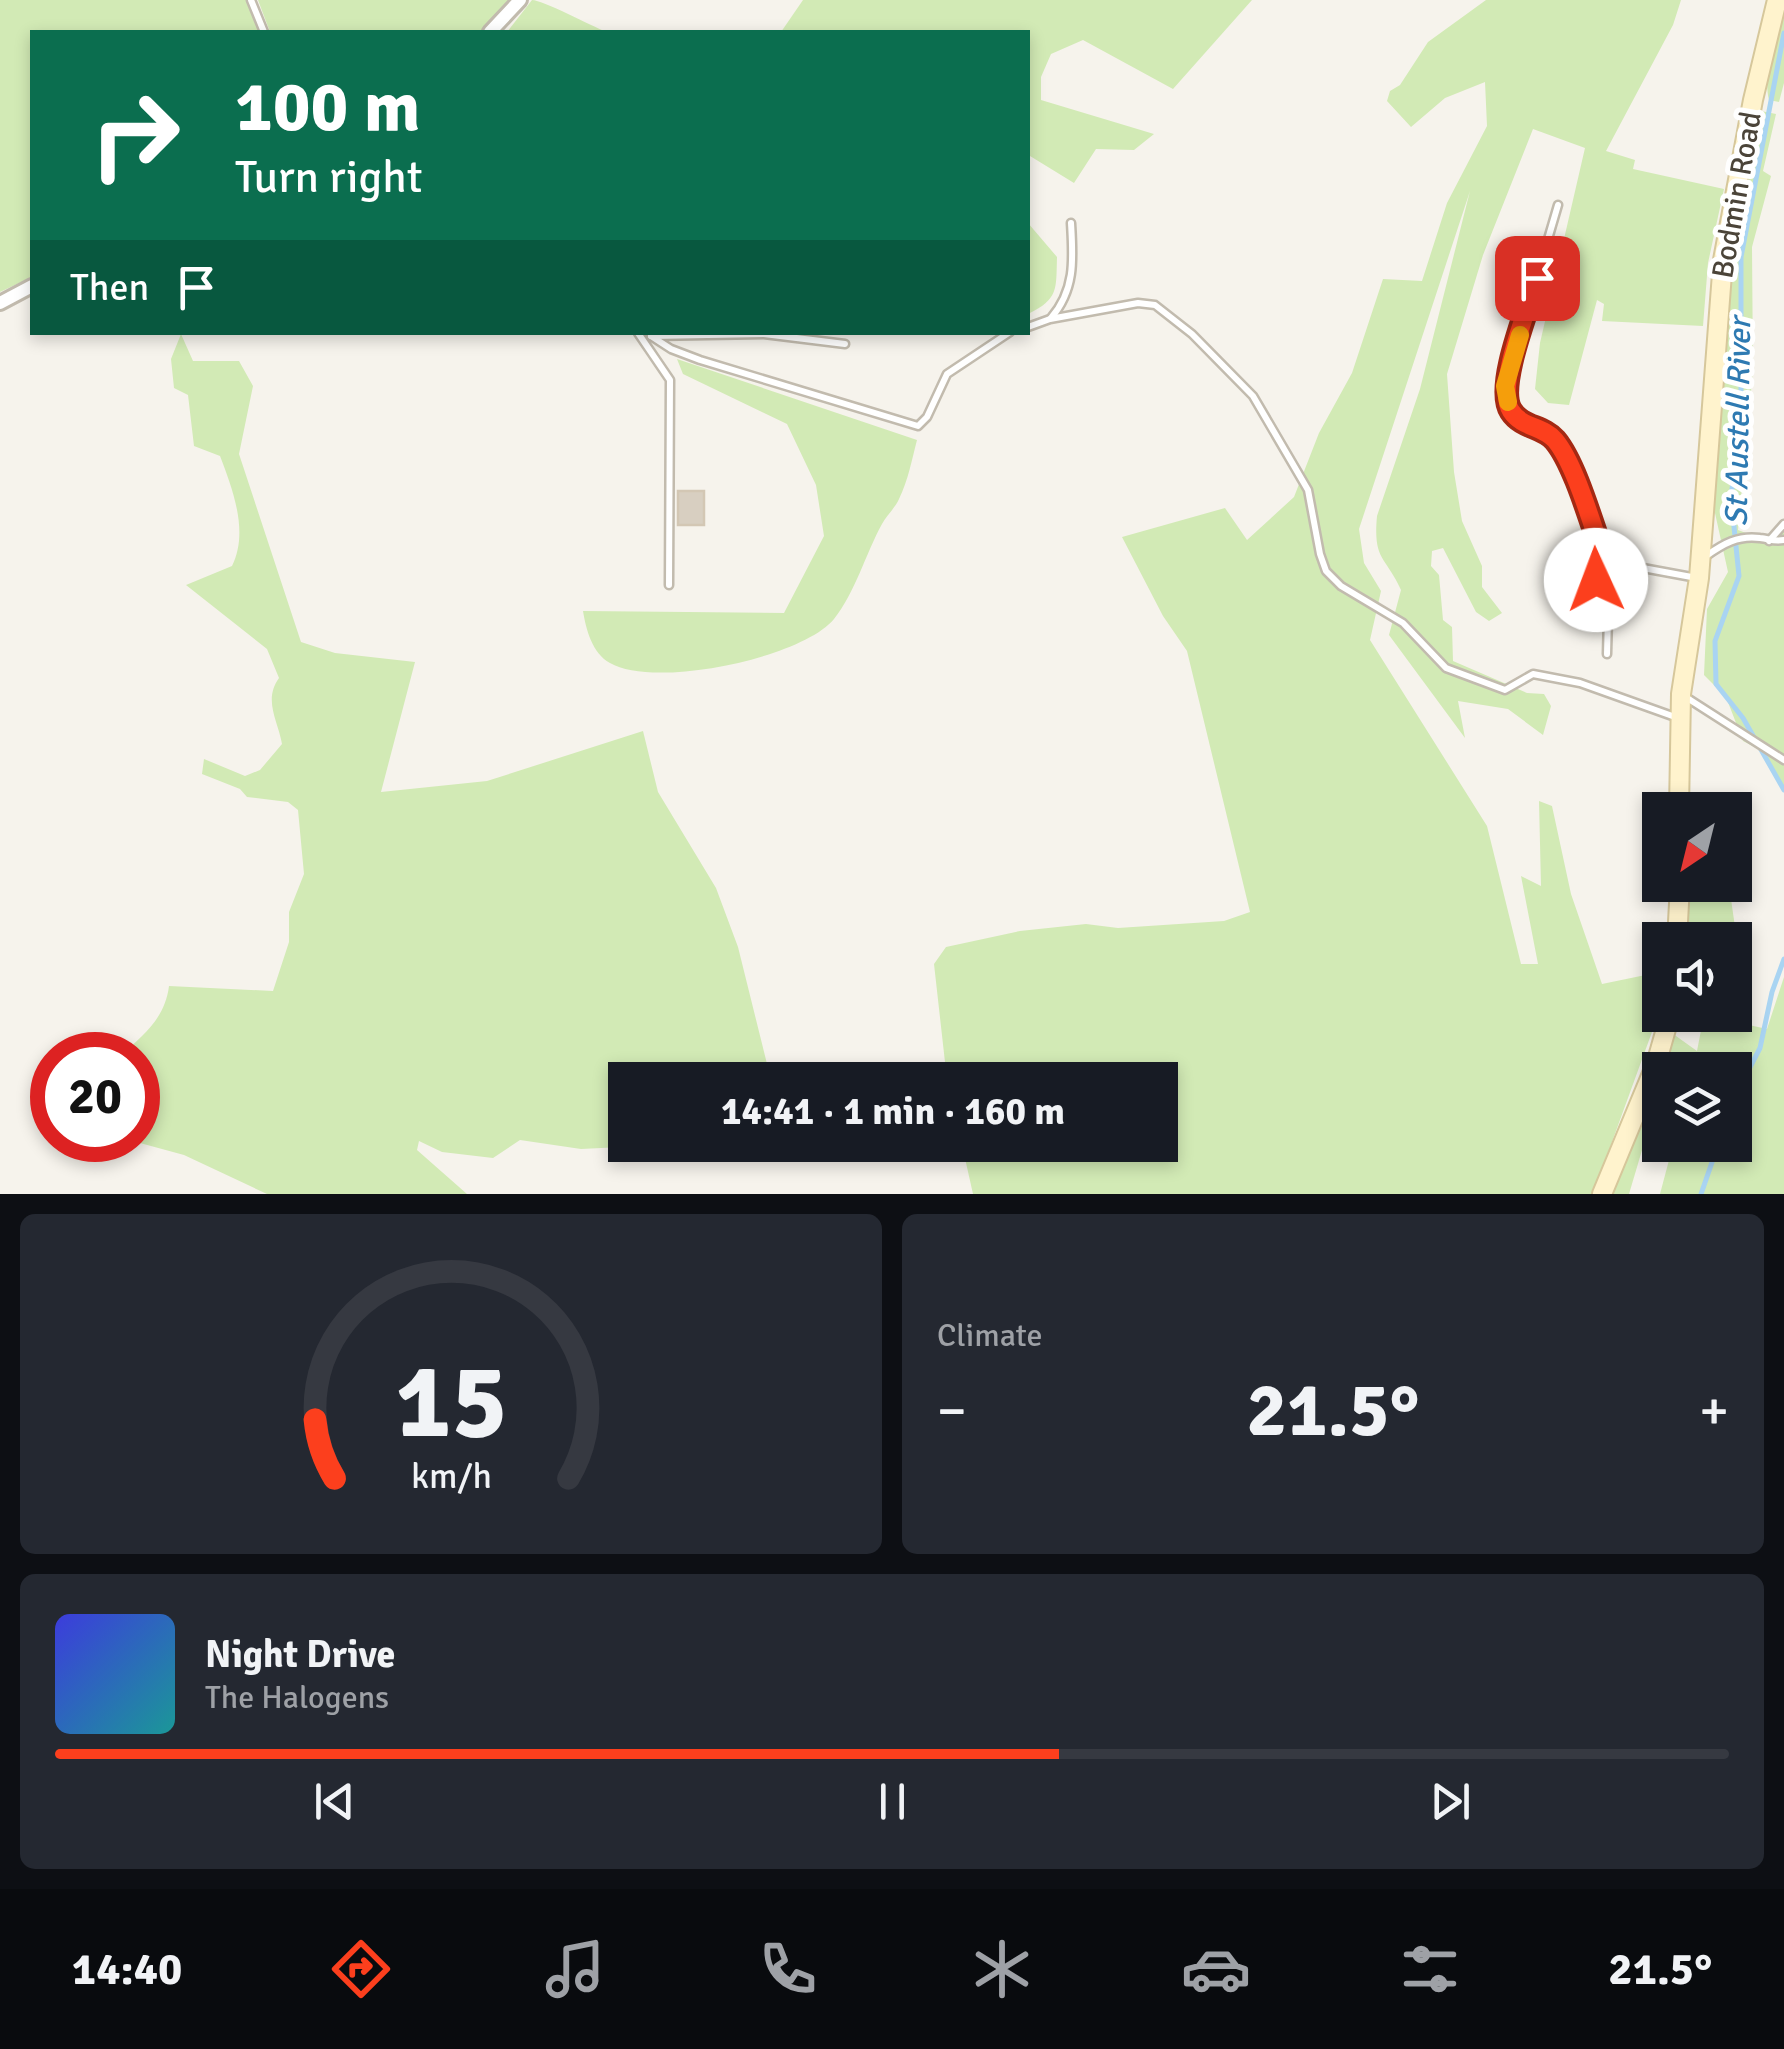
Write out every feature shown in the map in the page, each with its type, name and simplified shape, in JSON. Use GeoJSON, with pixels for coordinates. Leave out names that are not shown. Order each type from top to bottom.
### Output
{"type":"FeatureCollection","features":[{"type":"Feature","properties":{"kind":"main road","name":"Bodmin Road"},"geometry":{"type":"LineString","coordinates":[[1679,792],[1680,694],[1699,569],[1723,260],[1753,100],[1777,0]]}},
{"type":"Feature","properties":{"kind":"main road"},"geometry":{"type":"LineString","coordinates":[[1602,1194],[1656,1064],[1665,1032]]}},
{"type":"Feature","properties":{"kind":"street"},"geometry":{"type":"LineString","coordinates":[[492,30],[520,0]]}},
{"type":"Feature","properties":{"kind":"street"},"geometry":{"type":"LineString","coordinates":[[0,303],[30,287]]}},
{"type":"Feature","properties":{"kind":"lane"},"geometry":{"type":"LineString","coordinates":[[252,0],[263,30]]}},
{"type":"Feature","properties":{"kind":"lane"},"geometry":{"type":"LineString","coordinates":[[1558,205],[1505,386],[1508,408],[1522,423],[1555,440],[1572,472],[1605,561],[1596,580],[1594,600],[1608,618],[1607,654]]}},
{"type":"Feature","properties":{"kind":"lane"},"geometry":{"type":"LineString","coordinates":[[1050,318],[1063,304],[1071,282],[1071,222]]}},
{"type":"Feature","properties":{"kind":"lane"},"geometry":{"type":"LineString","coordinates":[[1030,326],[1050,318],[1138,303],[1155,305],[1192,334],[1253,396],[1308,490],[1326,572],[1341,586],[1403,623],[1446,668],[1505,690],[1533,674],[1580,683],[1680,718]]}},
{"type":"Feature","properties":{"kind":"lane"},"geometry":{"type":"LineString","coordinates":[[637,335],[670,380],[669,585]]}},
{"type":"Feature","properties":{"kind":"lane"},"geometry":{"type":"LineString","coordinates":[[646,335],[708,335]]}},
{"type":"Feature","properties":{"kind":"lane"},"geometry":{"type":"LineString","coordinates":[[772,335],[846,344]]}},
{"type":"Feature","properties":{"kind":"lane"},"geometry":{"type":"LineString","coordinates":[[651,336],[700,360],[918,426],[947,374],[1006,335]]}},
{"type":"Feature","properties":{"kind":"lane"},"geometry":{"type":"LineString","coordinates":[[1770,541],[1784,524]]}},
{"type":"Feature","properties":{"kind":"lane"},"geometry":{"type":"LineString","coordinates":[[1605,561],[1699,569],[1729,540],[1784,540]]}},
{"type":"Feature","properties":{"kind":"lane"},"geometry":{"type":"LineString","coordinates":[[1680,694],[1784,760]]}},
{"type":"Feature","properties":{"kind":"green space"},"geometry":{"type":"Polygon","coordinates":[[[0,0],[247,0],[258,30],[30,30],[30,278],[0,292],[0,0]]]}},
{"type":"Feature","properties":{"kind":"green space"},"geometry":{"type":"Polygon","coordinates":[[[258,0],[513,0],[482,30],[269,30],[258,0]]]}},
{"type":"Feature","properties":{"kind":"green space"},"geometry":{"type":"Polygon","coordinates":[[[532,0],[603,30],[509,30],[532,0]]]}},
{"type":"Feature","properties":{"kind":"green space"},"geometry":{"type":"Polygon","coordinates":[[[803,0],[1252,0],[1173,89],[1083,40],[1051,54],[1041,77],[1041,100],[1154,134],[1134,150],[1096,149],[1074,183],[1030,156],[1030,30],[782,30],[803,0]]]}},
{"type":"Feature","properties":{"kind":"green space"},"geometry":{"type":"Polygon","coordinates":[[[1486,0],[1681,0],[1673,25],[1606,151],[1635,160],[1633,169],[1724,189],[1708,263],[1703,326],[1602,321],[1604,304],[1597,300],[1569,405],[1548,403],[1535,389],[1540,343],[1585,148],[1533,129],[1483,255],[1447,374],[1462,521],[1482,566],[1482,587],[1502,613],[1489,621],[1476,612],[1443,548],[1432,551],[1431,566],[1439,575],[1443,620],[1452,627],[1453,661],[1527,693],[1544,694],[1551,706],[1543,735],[1508,709],[1458,701],[1465,738],[1389,635],[1401,590],[1379,550],[1377,516],[1420,389],[1470,191],[1359,529],[1364,563],[1381,591],[1370,640],[1487,826],[1521,964],[1538,964],[1521,876],[1541,886],[1539,801],[1552,806],[1571,894],[1602,984],[1642,976],[1642,1032],[1652,1032],[1593,1194],[973,1194],[966,1162],[1178,1162],[1178,1062],[945,1062],[934,964],[946,947],[1020,931],[1086,924],[1118,928],[1224,921],[1250,912],[1187,651],[1163,616],[1122,537],[1225,508],[1247,540],[1294,497],[1319,433],[1352,373],[1383,279],[1422,281],[1447,203],[1487,126],[1485,82],[1445,98],[1411,127],[1387,101],[1390,91],[1400,85],[1428,42],[1486,0]]]}},
{"type":"Feature","properties":{"kind":"green space"},"geometry":{"type":"Polygon","coordinates":[[[1784,0],[1784,83],[1779,102],[1769,100],[1767,77],[1784,0]]]}},
{"type":"Feature","properties":{"kind":"green space"},"geometry":{"type":"Polygon","coordinates":[[[1761,111],[1776,114],[1763,171],[1771,176],[1752,247],[1753,370],[1738,530],[1762,539],[1779,538],[1784,521],[1784,788],[1764,752],[1743,741],[1726,697],[1704,675],[1707,609],[1728,572],[1713,504],[1728,281],[1761,111]]]}},
{"type":"Feature","properties":{"kind":"green space"},"geometry":{"type":"Polygon","coordinates":[[[1030,225],[1057,257],[1054,292],[1030,313],[1030,225]]]}},
{"type":"Feature","properties":{"kind":"green space"},"geometry":{"type":"Polygon","coordinates":[[[181,335],[193,361],[239,361],[253,386],[239,454],[301,642],[335,653],[415,662],[381,792],[487,781],[643,731],[658,792],[716,888],[738,947],[767,1062],[608,1062],[608,1148],[581,1149],[520,1140],[493,1158],[442,1152],[419,1141],[417,1150],[467,1194],[267,1194],[184,1155],[160,1148],[160,1032],[146,1032],[158,1017],[169,986],[273,991],[289,942],[289,912],[304,874],[298,810],[288,802],[247,797],[240,789],[202,774],[204,759],[245,776],[260,770],[282,744],[272,702],[279,678],[267,649],[186,585],[232,566],[239,525],[220,456],[194,446],[188,395],[174,388],[171,359],[181,335]]]}},
{"type":"Feature","properties":{"kind":"green space"},"geometry":{"type":"Polygon","coordinates":[[[677,359],[917,440],[897,502],[834,619],[817,633],[761,657],[692,671],[659,673],[610,663],[594,647],[583,611],[784,613],[824,536],[816,485],[787,424],[683,374],[677,359]]]}},
{"type":"Feature","properties":{"kind":"green space"},"geometry":{"type":"Polygon","coordinates":[[[1688,902],[1731,902],[1734,922],[1687,922],[1688,902]]]}},
{"type":"Feature","properties":{"kind":"green space"},"geometry":{"type":"Polygon","coordinates":[[[1784,977],[1784,1194],[1660,1194],[1668,1162],[1752,1162],[1752,1052],[1662,1052],[1669,1032],[1697,1051],[1701,1032],[1752,1032],[1752,1026],[1767,1029],[1784,977]]]}},
{"type":"Feature","properties":{"kind":"green space"},"geometry":{"type":"Polygon","coordinates":[[[1642,1107],[1642,1150],[1629,1194],[1611,1194],[1642,1107]]]}},
{"type":"Feature","properties":{"kind":"building"},"geometry":{"type":"Polygon","coordinates":[[[678,491],[704,491],[704,525],[678,525],[678,491]]]}},
{"type":"Feature","properties":{"kind":"waterway","name":"St Austell River"},"geometry":{"type":"LineString","coordinates":[[1784,33],[1741,257],[1741,418],[1731,497],[1739,576],[1715,641],[1716,684],[1743,718],[1784,790]]}},
{"type":"Feature","properties":{"kind":"waterway","name":"St Austell River"},"geometry":{"type":"LineString","coordinates":[[1752,1063],[1760,1048],[1784,959]]}},
{"type":"Feature","properties":{"kind":"waterway","name":"St Austell River"},"geometry":{"type":"LineString","coordinates":[[1701,1194],[1712,1162]]}},
{"type":"Feature","properties":{"kind":"slow traffic"},"geometry":{"type":"LineString","coordinates":[[1508,402],[1505,386],[1520,335]]}},
{"type":"Feature","properties":{"kind":"route"},"geometry":{"type":"LineString","coordinates":[[1537,278],[1505,386],[1508,408],[1522,423],[1555,440],[1572,472],[1605,561],[1596,580]]}}]}
